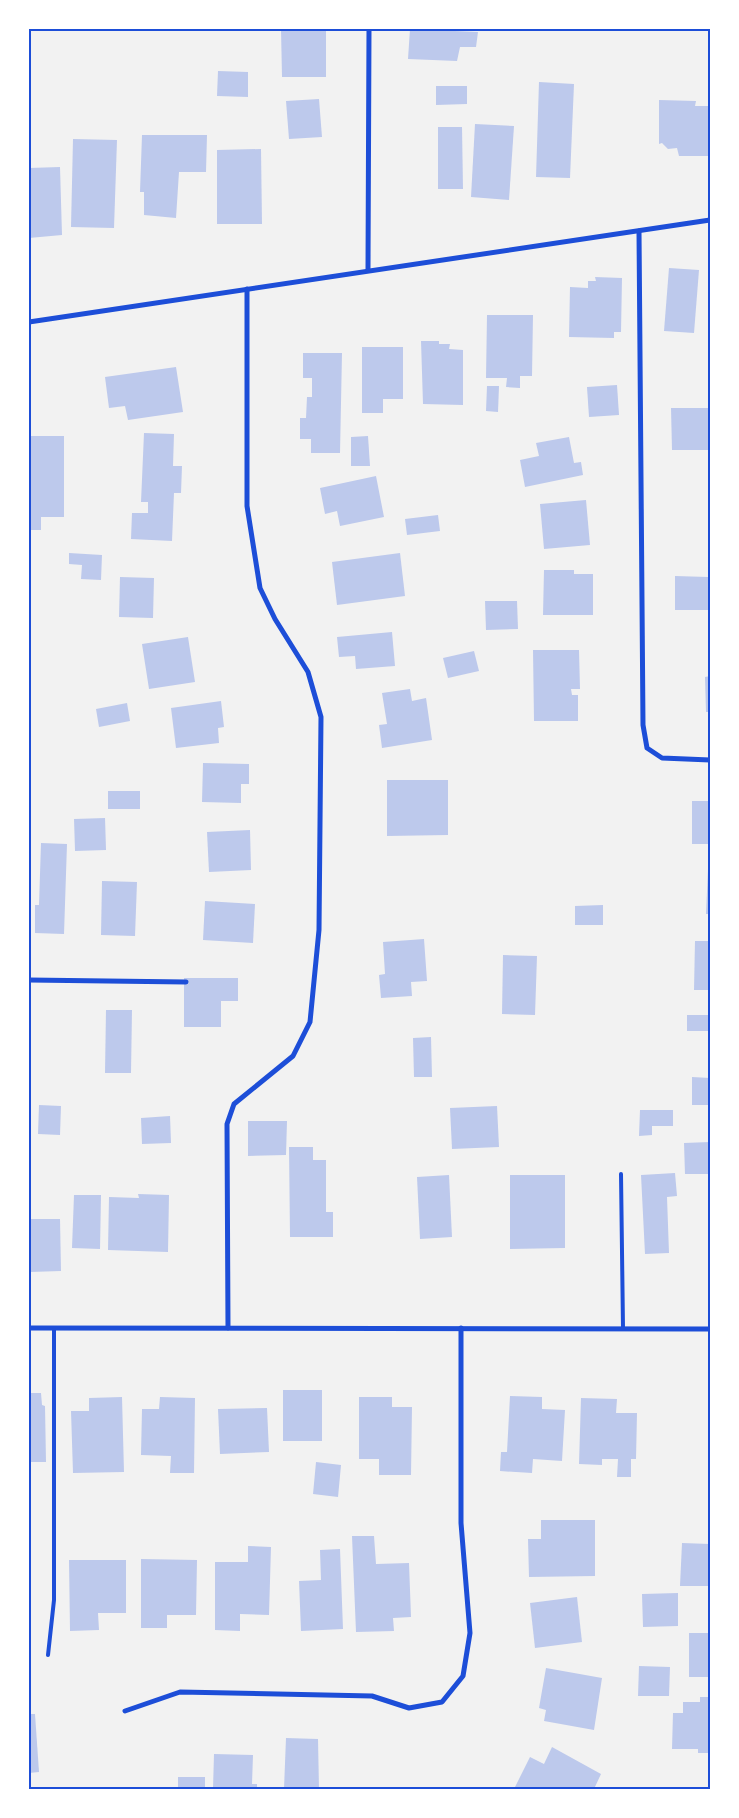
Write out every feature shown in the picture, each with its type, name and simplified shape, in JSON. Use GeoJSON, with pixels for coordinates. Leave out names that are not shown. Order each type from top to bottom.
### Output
{"type":"FeatureCollection","features":[{"type":"Feature","properties":{"kind":"street"},"geometry":{"type":"LineString","coordinates":[[368,270],[369,29]]}},
{"type":"Feature","properties":{"kind":"street"},"geometry":{"type":"LineString","coordinates":[[29,322],[710,220]]}},
{"type":"Feature","properties":{"kind":"street"},"geometry":{"type":"LineString","coordinates":[[639,231],[643,725],[647,748],[662,758],[710,760]]}},
{"type":"Feature","properties":{"kind":"street"},"geometry":{"type":"LineString","coordinates":[[228,1328],[227,1124],[234,1104],[294,1056],[310,1022],[319,930],[321,717],[308,672],[275,619],[260,588],[247,506],[247,289]]}},
{"type":"Feature","properties":{"kind":"street"},"geometry":{"type":"LineString","coordinates":[[29,980],[186,982]]}},
{"type":"Feature","properties":{"kind":"street"},"geometry":{"type":"LineString","coordinates":[[29,1328],[710,1328]]}},
{"type":"Feature","properties":{"kind":"street"},"geometry":{"type":"LineString","coordinates":[[125,1711],[180,1692],[372,1696],[409,1708],[442,1702],[463,1676],[470,1633],[460,1523],[461,1328]]}},
{"type":"Feature","properties":{"kind":"lane"},"geometry":{"type":"LineString","coordinates":[[621,1174],[623,1328]]}},
{"type":"Feature","properties":{"kind":"lane"},"geometry":{"type":"LineString","coordinates":[[48,1655],[54,1600],[54,1328]]}},
{"type":"Feature","properties":{"kind":"building"},"geometry":{"type":"Polygon","coordinates":[[[281,29],[326,29],[326,77],[282,77],[281,29]]]}},
{"type":"Feature","properties":{"kind":"building"},"geometry":{"type":"Polygon","coordinates":[[[410,29],[455,29],[455,31],[478,32],[476,47],[460,47],[457,61],[408,59],[410,29]]]}},
{"type":"Feature","properties":{"kind":"building"},"geometry":{"type":"Polygon","coordinates":[[[218,71],[248,72],[248,97],[217,96],[218,71]]]}},
{"type":"Feature","properties":{"kind":"building"},"geometry":{"type":"Polygon","coordinates":[[[539,82],[574,84],[570,178],[536,177],[539,82]]]}},
{"type":"Feature","properties":{"kind":"building"},"geometry":{"type":"Polygon","coordinates":[[[436,86],[467,86],[467,104],[436,105],[436,86]]]}},
{"type":"Feature","properties":{"kind":"building"},"geometry":{"type":"Polygon","coordinates":[[[319,99],[322,137],[289,139],[286,101],[319,99]]]}},
{"type":"Feature","properties":{"kind":"building"},"geometry":{"type":"Polygon","coordinates":[[[659,100],[696,101],[695,106],[710,106],[710,156],[679,156],[677,148],[668,149],[662,143],[659,144],[659,100]]]}},
{"type":"Feature","properties":{"kind":"building"},"geometry":{"type":"Polygon","coordinates":[[[475,124],[514,126],[509,200],[471,197],[475,124]]]}},
{"type":"Feature","properties":{"kind":"building"},"geometry":{"type":"Polygon","coordinates":[[[438,127],[462,127],[463,189],[438,189],[438,127]]]}},
{"type":"Feature","properties":{"kind":"building"},"geometry":{"type":"Polygon","coordinates":[[[142,135],[207,135],[206,172],[179,172],[176,218],[144,215],[144,192],[140,192],[142,135]]]}},
{"type":"Feature","properties":{"kind":"building"},"geometry":{"type":"Polygon","coordinates":[[[73,139],[117,140],[114,228],[71,227],[73,139]]]}},
{"type":"Feature","properties":{"kind":"building"},"geometry":{"type":"Polygon","coordinates":[[[261,149],[262,224],[217,224],[217,150],[261,149]]]}},
{"type":"Feature","properties":{"kind":"building"},"geometry":{"type":"Polygon","coordinates":[[[60,167],[62,235],[29,238],[29,168],[60,167]]]}},
{"type":"Feature","properties":{"kind":"building"},"geometry":{"type":"Polygon","coordinates":[[[669,268],[699,270],[694,333],[664,331],[669,268]]]}},
{"type":"Feature","properties":{"kind":"building"},"geometry":{"type":"Polygon","coordinates":[[[595,277],[622,278],[621,332],[614,332],[614,338],[569,337],[570,287],[588,288],[588,281],[596,281],[595,277]]]}},
{"type":"Feature","properties":{"kind":"building"},"geometry":{"type":"Polygon","coordinates":[[[487,315],[533,315],[532,376],[520,376],[520,388],[506,387],[507,378],[486,378],[487,315]]]}},
{"type":"Feature","properties":{"kind":"building"},"geometry":{"type":"Polygon","coordinates":[[[421,341],[439,341],[439,344],[450,344],[449,349],[463,350],[463,405],[423,404],[421,341]]]}},
{"type":"Feature","properties":{"kind":"building"},"geometry":{"type":"Polygon","coordinates":[[[362,347],[403,347],[403,399],[383,399],[383,413],[362,413],[362,347]]]}},
{"type":"Feature","properties":{"kind":"building"},"geometry":{"type":"Polygon","coordinates":[[[303,353],[342,353],[340,453],[311,453],[311,439],[300,439],[300,418],[306,418],[307,397],[312,397],[312,378],[303,378],[303,353]]]}},
{"type":"Feature","properties":{"kind":"building"},"geometry":{"type":"Polygon","coordinates":[[[176,367],[183,412],[128,420],[125,406],[109,408],[105,377],[176,367]]]}},
{"type":"Feature","properties":{"kind":"building"},"geometry":{"type":"Polygon","coordinates":[[[617,385],[619,415],[589,417],[587,387],[617,385]]]}},
{"type":"Feature","properties":{"kind":"building"},"geometry":{"type":"Polygon","coordinates":[[[487,386],[499,386],[498,412],[486,411],[487,386]]]}},
{"type":"Feature","properties":{"kind":"building"},"geometry":{"type":"Polygon","coordinates":[[[671,408],[708,408],[710,450],[672,450],[671,408]]]}},
{"type":"Feature","properties":{"kind":"building"},"geometry":{"type":"Polygon","coordinates":[[[144,433],[174,434],[173,466],[182,466],[181,493],[174,493],[172,541],[131,539],[132,513],[148,513],[148,502],[141,502],[144,433]]]}},
{"type":"Feature","properties":{"kind":"building"},"geometry":{"type":"Polygon","coordinates":[[[29,436],[64,436],[64,517],[41,517],[41,530],[29,530],[29,436]]]}},
{"type":"Feature","properties":{"kind":"building"},"geometry":{"type":"Polygon","coordinates":[[[368,436],[370,466],[351,466],[351,437],[368,436]]]}},
{"type":"Feature","properties":{"kind":"building"},"geometry":{"type":"Polygon","coordinates":[[[569,437],[574,463],[581,462],[583,475],[525,487],[520,460],[539,456],[536,443],[569,437]]]}},
{"type":"Feature","properties":{"kind":"building"},"geometry":{"type":"Polygon","coordinates":[[[376,476],[384,517],[340,526],[337,511],[325,514],[320,488],[376,476]]]}},
{"type":"Feature","properties":{"kind":"building"},"geometry":{"type":"Polygon","coordinates":[[[586,500],[590,545],[544,549],[540,504],[586,500]]]}},
{"type":"Feature","properties":{"kind":"building"},"geometry":{"type":"Polygon","coordinates":[[[438,515],[440,531],[407,535],[405,519],[438,515]]]}},
{"type":"Feature","properties":{"kind":"building"},"geometry":{"type":"Polygon","coordinates":[[[69,553],[102,555],[101,580],[81,579],[82,565],[69,564],[69,553]]]}},
{"type":"Feature","properties":{"kind":"building"},"geometry":{"type":"Polygon","coordinates":[[[400,553],[405,596],[337,605],[332,562],[400,553]]]}},
{"type":"Feature","properties":{"kind":"building"},"geometry":{"type":"Polygon","coordinates":[[[544,570],[574,570],[574,574],[593,574],[593,615],[543,615],[544,570]]]}},
{"type":"Feature","properties":{"kind":"building"},"geometry":{"type":"Polygon","coordinates":[[[708,572],[710,572],[710,610],[675,610],[675,576],[708,577],[708,572]]]}},
{"type":"Feature","properties":{"kind":"building"},"geometry":{"type":"Polygon","coordinates":[[[120,577],[154,578],[153,618],[119,617],[120,577]]]}},
{"type":"Feature","properties":{"kind":"building"},"geometry":{"type":"Polygon","coordinates":[[[485,601],[517,601],[518,629],[486,630],[485,601]]]}},
{"type":"Feature","properties":{"kind":"building"},"geometry":{"type":"Polygon","coordinates":[[[392,632],[395,666],[356,669],[355,656],[339,657],[337,637],[392,632]]]}},
{"type":"Feature","properties":{"kind":"building"},"geometry":{"type":"Polygon","coordinates":[[[188,637],[195,682],[149,689],[142,644],[188,637]]]}},
{"type":"Feature","properties":{"kind":"building"},"geometry":{"type":"Polygon","coordinates":[[[533,650],[579,650],[580,689],[571,689],[572,695],[578,695],[578,721],[534,721],[533,650]]]}},
{"type":"Feature","properties":{"kind":"building"},"geometry":{"type":"Polygon","coordinates":[[[474,651],[479,671],[448,678],[443,658],[474,651]]]}},
{"type":"Feature","properties":{"kind":"building"},"geometry":{"type":"Polygon","coordinates":[[[710,676],[710,712],[706,712],[705,677],[710,676]]]}},
{"type":"Feature","properties":{"kind":"building"},"geometry":{"type":"Polygon","coordinates":[[[410,689],[412,701],[426,698],[432,740],[382,748],[379,725],[387,724],[382,693],[410,689]]]}},
{"type":"Feature","properties":{"kind":"building"},"geometry":{"type":"Polygon","coordinates":[[[221,701],[224,727],[218,728],[219,743],[176,748],[171,708],[221,701]]]}},
{"type":"Feature","properties":{"kind":"building"},"geometry":{"type":"Polygon","coordinates":[[[127,703],[130,721],[99,727],[96,709],[127,703]]]}},
{"type":"Feature","properties":{"kind":"building"},"geometry":{"type":"Polygon","coordinates":[[[203,763],[249,764],[249,784],[241,784],[241,803],[202,802],[203,763]]]}},
{"type":"Feature","properties":{"kind":"building"},"geometry":{"type":"Polygon","coordinates":[[[387,780],[448,780],[448,835],[387,836],[387,780]]]}},
{"type":"Feature","properties":{"kind":"building"},"geometry":{"type":"Polygon","coordinates":[[[108,791],[140,791],[140,809],[108,809],[108,791]]]}},
{"type":"Feature","properties":{"kind":"building"},"geometry":{"type":"Polygon","coordinates":[[[692,801],[710,801],[710,844],[692,844],[692,801]]]}},
{"type":"Feature","properties":{"kind":"building"},"geometry":{"type":"Polygon","coordinates":[[[105,818],[106,850],[75,851],[74,819],[105,818]]]}},
{"type":"Feature","properties":{"kind":"building"},"geometry":{"type":"Polygon","coordinates":[[[250,830],[251,870],[209,872],[207,832],[250,830]]]}},
{"type":"Feature","properties":{"kind":"building"},"geometry":{"type":"Polygon","coordinates":[[[41,843],[67,844],[64,934],[35,933],[35,905],[39,905],[41,843]]]}},
{"type":"Feature","properties":{"kind":"building"},"geometry":{"type":"Polygon","coordinates":[[[708,869],[710,869],[710,914],[706,914],[708,869]]]}},
{"type":"Feature","properties":{"kind":"building"},"geometry":{"type":"Polygon","coordinates":[[[102,881],[137,882],[135,936],[101,935],[102,881]]]}},
{"type":"Feature","properties":{"kind":"building"},"geometry":{"type":"Polygon","coordinates":[[[205,901],[255,904],[253,943],[203,940],[205,901]]]}},
{"type":"Feature","properties":{"kind":"building"},"geometry":{"type":"Polygon","coordinates":[[[603,905],[603,925],[575,925],[575,906],[603,905]]]}},
{"type":"Feature","properties":{"kind":"building"},"geometry":{"type":"Polygon","coordinates":[[[424,939],[427,981],[411,982],[412,996],[381,998],[379,975],[385,974],[383,942],[424,939]]]}},
{"type":"Feature","properties":{"kind":"building"},"geometry":{"type":"Polygon","coordinates":[[[695,941],[710,941],[710,990],[694,990],[695,941]]]}},
{"type":"Feature","properties":{"kind":"building"},"geometry":{"type":"Polygon","coordinates":[[[503,955],[537,956],[535,1015],[502,1014],[503,955]]]}},
{"type":"Feature","properties":{"kind":"building"},"geometry":{"type":"Polygon","coordinates":[[[184,978],[238,978],[238,1001],[221,1001],[221,1027],[184,1027],[184,978]]]}},
{"type":"Feature","properties":{"kind":"building"},"geometry":{"type":"Polygon","coordinates":[[[106,1010],[132,1010],[131,1073],[105,1073],[106,1010]]]}},
{"type":"Feature","properties":{"kind":"building"},"geometry":{"type":"Polygon","coordinates":[[[687,1015],[710,1015],[710,1031],[687,1031],[687,1015]]]}},
{"type":"Feature","properties":{"kind":"building"},"geometry":{"type":"Polygon","coordinates":[[[431,1037],[432,1077],[414,1077],[413,1038],[431,1037]]]}},
{"type":"Feature","properties":{"kind":"building"},"geometry":{"type":"Polygon","coordinates":[[[692,1077],[710,1078],[710,1105],[692,1105],[692,1077]]]}},
{"type":"Feature","properties":{"kind":"building"},"geometry":{"type":"Polygon","coordinates":[[[39,1105],[61,1106],[60,1135],[38,1134],[39,1105]]]}},
{"type":"Feature","properties":{"kind":"building"},"geometry":{"type":"Polygon","coordinates":[[[497,1106],[499,1147],[452,1149],[450,1108],[497,1106]]]}},
{"type":"Feature","properties":{"kind":"building"},"geometry":{"type":"Polygon","coordinates":[[[640,1110],[673,1110],[673,1126],[652,1126],[652,1135],[639,1136],[640,1110]]]}},
{"type":"Feature","properties":{"kind":"building"},"geometry":{"type":"Polygon","coordinates":[[[170,1116],[171,1143],[142,1144],[141,1118],[170,1116]]]}},
{"type":"Feature","properties":{"kind":"building"},"geometry":{"type":"Polygon","coordinates":[[[248,1121],[287,1121],[286,1155],[248,1156],[248,1121]]]}},
{"type":"Feature","properties":{"kind":"building"},"geometry":{"type":"Polygon","coordinates":[[[710,1142],[710,1174],[685,1174],[684,1143],[710,1142]]]}},
{"type":"Feature","properties":{"kind":"building"},"geometry":{"type":"Polygon","coordinates":[[[289,1147],[313,1147],[313,1160],[326,1160],[326,1212],[333,1212],[333,1237],[290,1237],[289,1147]]]}},
{"type":"Feature","properties":{"kind":"building"},"geometry":{"type":"Polygon","coordinates":[[[675,1173],[677,1196],[667,1197],[669,1253],[645,1254],[641,1175],[675,1173]]]}},
{"type":"Feature","properties":{"kind":"building"},"geometry":{"type":"Polygon","coordinates":[[[449,1175],[452,1237],[420,1239],[417,1177],[449,1175]]]}},
{"type":"Feature","properties":{"kind":"building"},"geometry":{"type":"Polygon","coordinates":[[[510,1175],[565,1175],[565,1248],[510,1249],[510,1175]]]}},
{"type":"Feature","properties":{"kind":"building"},"geometry":{"type":"Polygon","coordinates":[[[138,1194],[169,1195],[168,1252],[108,1250],[109,1197],[139,1198],[138,1194]]]}},
{"type":"Feature","properties":{"kind":"building"},"geometry":{"type":"Polygon","coordinates":[[[74,1195],[101,1195],[100,1249],[72,1248],[74,1195]]]}},
{"type":"Feature","properties":{"kind":"building"},"geometry":{"type":"Polygon","coordinates":[[[29,1219],[60,1219],[61,1271],[30,1272],[29,1219]]]}},
{"type":"Feature","properties":{"kind":"building"},"geometry":{"type":"Polygon","coordinates":[[[283,1390],[322,1390],[322,1441],[283,1441],[283,1390]]]}},
{"type":"Feature","properties":{"kind":"building"},"geometry":{"type":"Polygon","coordinates":[[[29,1393],[41,1393],[42,1405],[45,1406],[46,1462],[29,1462],[29,1393]]]}},
{"type":"Feature","properties":{"kind":"building"},"geometry":{"type":"Polygon","coordinates":[[[510,1396],[542,1397],[542,1409],[565,1410],[562,1461],[533,1459],[532,1473],[500,1471],[501,1452],[507,1452],[510,1396]]]}},
{"type":"Feature","properties":{"kind":"building"},"geometry":{"type":"Polygon","coordinates":[[[122,1397],[124,1472],[73,1473],[71,1411],[89,1411],[89,1398],[122,1397]]]}},
{"type":"Feature","properties":{"kind":"building"},"geometry":{"type":"Polygon","coordinates":[[[160,1397],[195,1398],[194,1473],[170,1473],[171,1456],[141,1455],[142,1409],[159,1409],[160,1397]]]}},
{"type":"Feature","properties":{"kind":"building"},"geometry":{"type":"Polygon","coordinates":[[[359,1397],[392,1397],[392,1407],[412,1407],[411,1475],[379,1475],[379,1459],[359,1459],[359,1397]]]}},
{"type":"Feature","properties":{"kind":"building"},"geometry":{"type":"Polygon","coordinates":[[[581,1398],[617,1399],[616,1413],[637,1413],[636,1459],[631,1459],[631,1477],[617,1477],[618,1459],[602,1459],[602,1465],[579,1464],[581,1398]]]}},
{"type":"Feature","properties":{"kind":"building"},"geometry":{"type":"Polygon","coordinates":[[[267,1408],[269,1452],[220,1454],[218,1409],[267,1408]]]}},
{"type":"Feature","properties":{"kind":"building"},"geometry":{"type":"Polygon","coordinates":[[[316,1462],[341,1465],[338,1497],[313,1494],[316,1462]]]}},
{"type":"Feature","properties":{"kind":"building"},"geometry":{"type":"Polygon","coordinates":[[[541,1520],[595,1520],[595,1576],[529,1577],[528,1539],[541,1539],[541,1520]]]}},
{"type":"Feature","properties":{"kind":"building"},"geometry":{"type":"Polygon","coordinates":[[[352,1536],[374,1536],[376,1564],[409,1563],[411,1617],[393,1618],[394,1631],[356,1632],[352,1536]]]}},
{"type":"Feature","properties":{"kind":"building"},"geometry":{"type":"Polygon","coordinates":[[[682,1543],[710,1544],[710,1586],[680,1586],[682,1543]]]}},
{"type":"Feature","properties":{"kind":"building"},"geometry":{"type":"Polygon","coordinates":[[[248,1546],[271,1547],[269,1615],[240,1614],[240,1631],[215,1630],[215,1562],[248,1562],[248,1546]]]}},
{"type":"Feature","properties":{"kind":"building"},"geometry":{"type":"Polygon","coordinates":[[[340,1549],[343,1629],[301,1631],[299,1581],[321,1580],[320,1550],[340,1549]]]}},
{"type":"Feature","properties":{"kind":"building"},"geometry":{"type":"Polygon","coordinates":[[[141,1559],[197,1560],[196,1615],[167,1615],[167,1628],[141,1628],[141,1559]]]}},
{"type":"Feature","properties":{"kind":"building"},"geometry":{"type":"Polygon","coordinates":[[[69,1560],[126,1560],[126,1613],[98,1613],[99,1630],[70,1631],[69,1560]]]}},
{"type":"Feature","properties":{"kind":"building"},"geometry":{"type":"Polygon","coordinates":[[[678,1593],[678,1626],[643,1627],[642,1594],[678,1593]]]}},
{"type":"Feature","properties":{"kind":"building"},"geometry":{"type":"Polygon","coordinates":[[[577,1597],[582,1642],[535,1648],[530,1603],[577,1597]]]}},
{"type":"Feature","properties":{"kind":"building"},"geometry":{"type":"Polygon","coordinates":[[[689,1633],[710,1633],[710,1677],[689,1677],[689,1633]]]}},
{"type":"Feature","properties":{"kind":"building"},"geometry":{"type":"Polygon","coordinates":[[[639,1666],[670,1667],[669,1696],[638,1696],[639,1666]]]}},
{"type":"Feature","properties":{"kind":"building"},"geometry":{"type":"Polygon","coordinates":[[[546,1668],[602,1678],[594,1730],[544,1721],[546,1710],[539,1708],[546,1668]]]}},
{"type":"Feature","properties":{"kind":"building"},"geometry":{"type":"Polygon","coordinates":[[[700,1697],[710,1697],[710,1753],[698,1753],[698,1749],[672,1749],[673,1713],[683,1713],[683,1702],[700,1702],[700,1697]]]}},
{"type":"Feature","properties":{"kind":"building"},"geometry":{"type":"Polygon","coordinates":[[[29,1714],[35,1714],[39,1772],[29,1773],[29,1714]]]}},
{"type":"Feature","properties":{"kind":"building"},"geometry":{"type":"Polygon","coordinates":[[[286,1738],[318,1739],[319,1789],[284,1789],[286,1738]]]}},
{"type":"Feature","properties":{"kind":"building"},"geometry":{"type":"Polygon","coordinates":[[[552,1747],[601,1774],[594,1789],[514,1789],[530,1757],[544,1764],[552,1747]]]}},
{"type":"Feature","properties":{"kind":"building"},"geometry":{"type":"Polygon","coordinates":[[[214,1754],[253,1755],[252,1784],[257,1784],[257,1789],[213,1789],[214,1754]]]}},
{"type":"Feature","properties":{"kind":"building"},"geometry":{"type":"Polygon","coordinates":[[[178,1777],[205,1777],[205,1789],[178,1789],[178,1777]]]}}]}
